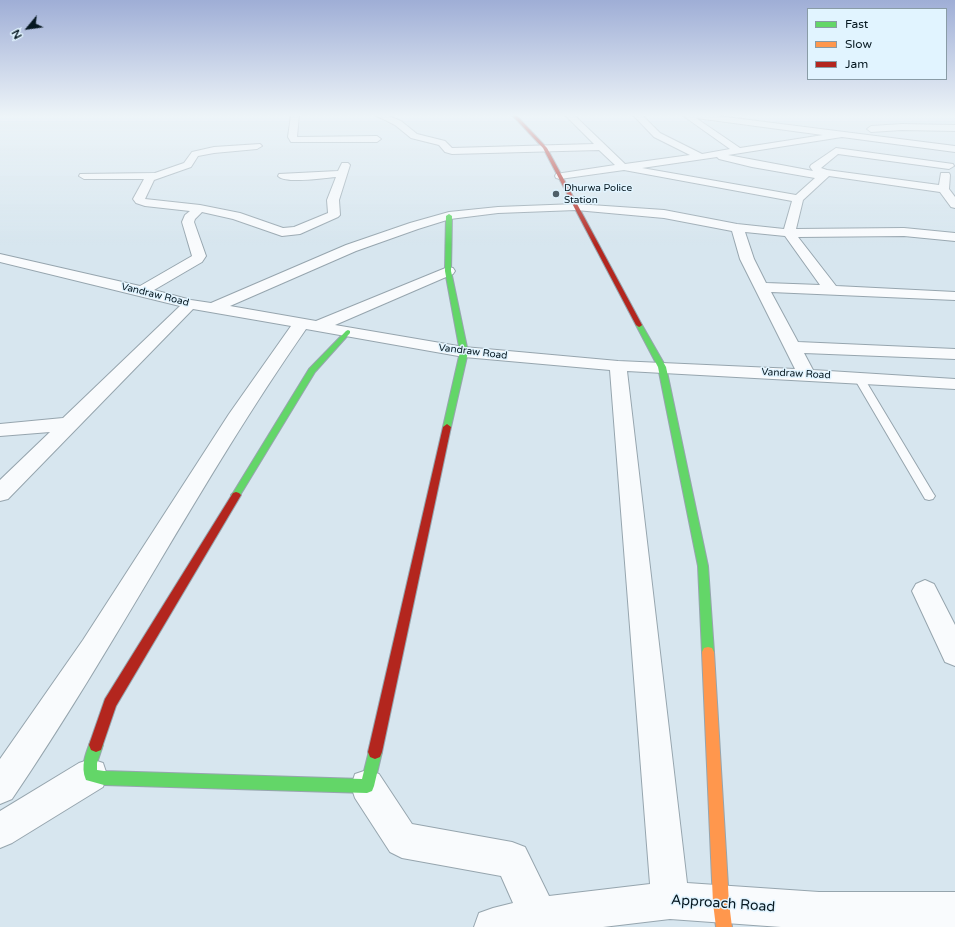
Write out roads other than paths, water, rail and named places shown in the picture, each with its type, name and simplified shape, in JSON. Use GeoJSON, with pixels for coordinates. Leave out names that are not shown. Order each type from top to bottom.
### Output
{"type":"FeatureCollection","features":[{"type":"Feature","properties":{"kind":"street"},"geometry":{"type":"LineString","coordinates":[[84,176],[154,176],[188,165],[192,158]]}},
{"type":"Feature","properties":{"kind":"street"},"geometry":{"type":"LineString","coordinates":[[550,158],[662,367],[703,566],[722,915]]}},
{"type":"Feature","properties":{"kind":"street"},"geometry":{"type":"LineString","coordinates":[[612,158],[622,167],[798,199]]}},
{"type":"Feature","properties":{"kind":"street"},"geometry":{"type":"LineString","coordinates":[[560,176],[683,158]]}},
{"type":"Feature","properties":{"kind":"street"},"geometry":{"type":"LineString","coordinates":[[727,158],[752,164],[944,189]]}},
{"type":"Feature","properties":{"kind":"street"},"geometry":{"type":"LineString","coordinates":[[825,174],[817,170],[815,167],[826,158]]}},
{"type":"Feature","properties":{"kind":"street"},"geometry":{"type":"LineString","coordinates":[[896,158],[952,165],[946,174],[944,189],[955,205]]}},
{"type":"Feature","properties":{"kind":"street"},"geometry":{"type":"LineString","coordinates":[[154,176],[148,181],[139,199],[140,201],[200,208],[236,216],[282,232],[296,231],[334,215],[333,200],[343,169],[302,177],[283,176]]}},
{"type":"Feature","properties":{"kind":"street"},"geometry":{"type":"LineString","coordinates":[[789,233],[798,199],[825,174]]}},
{"type":"Feature","properties":{"kind":"street"},"geometry":{"type":"LineString","coordinates":[[212,308],[351,248],[414,226],[449,216],[498,210],[576,207],[664,214],[737,228],[789,233],[829,234],[904,232],[955,237]]}},
{"type":"Feature","properties":{"kind":"street"},"geometry":{"type":"LineString","coordinates":[[142,291],[196,260],[199,256],[188,222],[189,218],[200,208]]}},
{"type":"Feature","properties":{"kind":"street"},"geometry":{"type":"LineString","coordinates":[[449,216],[448,271],[464,352],[367,786],[402,840],[512,860],[539,916]]}},
{"type":"Feature","properties":{"kind":"street"},"geometry":{"type":"LineString","coordinates":[[737,228],[746,258],[807,375]]}},
{"type":"Feature","properties":{"kind":"street"},"geometry":{"type":"LineString","coordinates":[[789,233],[831,290]]}},
{"type":"Feature","properties":{"kind":"street","name":"Vandraw Road"},"geometry":{"type":"LineString","coordinates":[[0,258],[142,291],[190,304],[464,352],[618,366],[662,367],[955,384]]}},
{"type":"Feature","properties":{"kind":"street"},"geometry":{"type":"LineString","coordinates":[[0,787],[64,695],[162,534],[278,355],[310,325],[448,271]]}},
{"type":"Feature","properties":{"kind":"street"},"geometry":{"type":"LineString","coordinates":[[761,287],[955,296]]}},
{"type":"Feature","properties":{"kind":"street"},"geometry":{"type":"LineString","coordinates":[[0,493],[190,304]]}},
{"type":"Feature","properties":{"kind":"street"},"geometry":{"type":"LineString","coordinates":[[91,775],[90,763],[110,703],[312,372],[348,332]]}},
{"type":"Feature","properties":{"kind":"street"},"geometry":{"type":"LineString","coordinates":[[792,346],[955,354]]}},
{"type":"Feature","properties":{"kind":"street"},"geometry":{"type":"LineString","coordinates":[[618,366],[670,900]]}},
{"type":"Feature","properties":{"kind":"street"},"geometry":{"type":"LineString","coordinates":[[0,430],[69,424]]}},
{"type":"Feature","properties":{"kind":"street"},"geometry":{"type":"LineString","coordinates":[[925,591],[955,653]]}},
{"type":"Feature","properties":{"kind":"street"},"geometry":{"type":"LineString","coordinates":[[0,831],[91,775],[104,778],[367,786]]}},
{"type":"Feature","properties":{"kind":"street","name":"Approach Road"},"geometry":{"type":"LineString","coordinates":[[493,927],[539,916],[670,900],[722,915],[822,919],[955,911]]}},
{"type":"Feature","properties":{"kind":"lane"},"geometry":{"type":"LineString","coordinates":[[859,378],[928,496]]}},
{"type":"Feature","properties":{"kind":"place","name":"Dhurwa Police Station"},"geometry":{"type":"Point","coordinates":[556,194]}}]}
